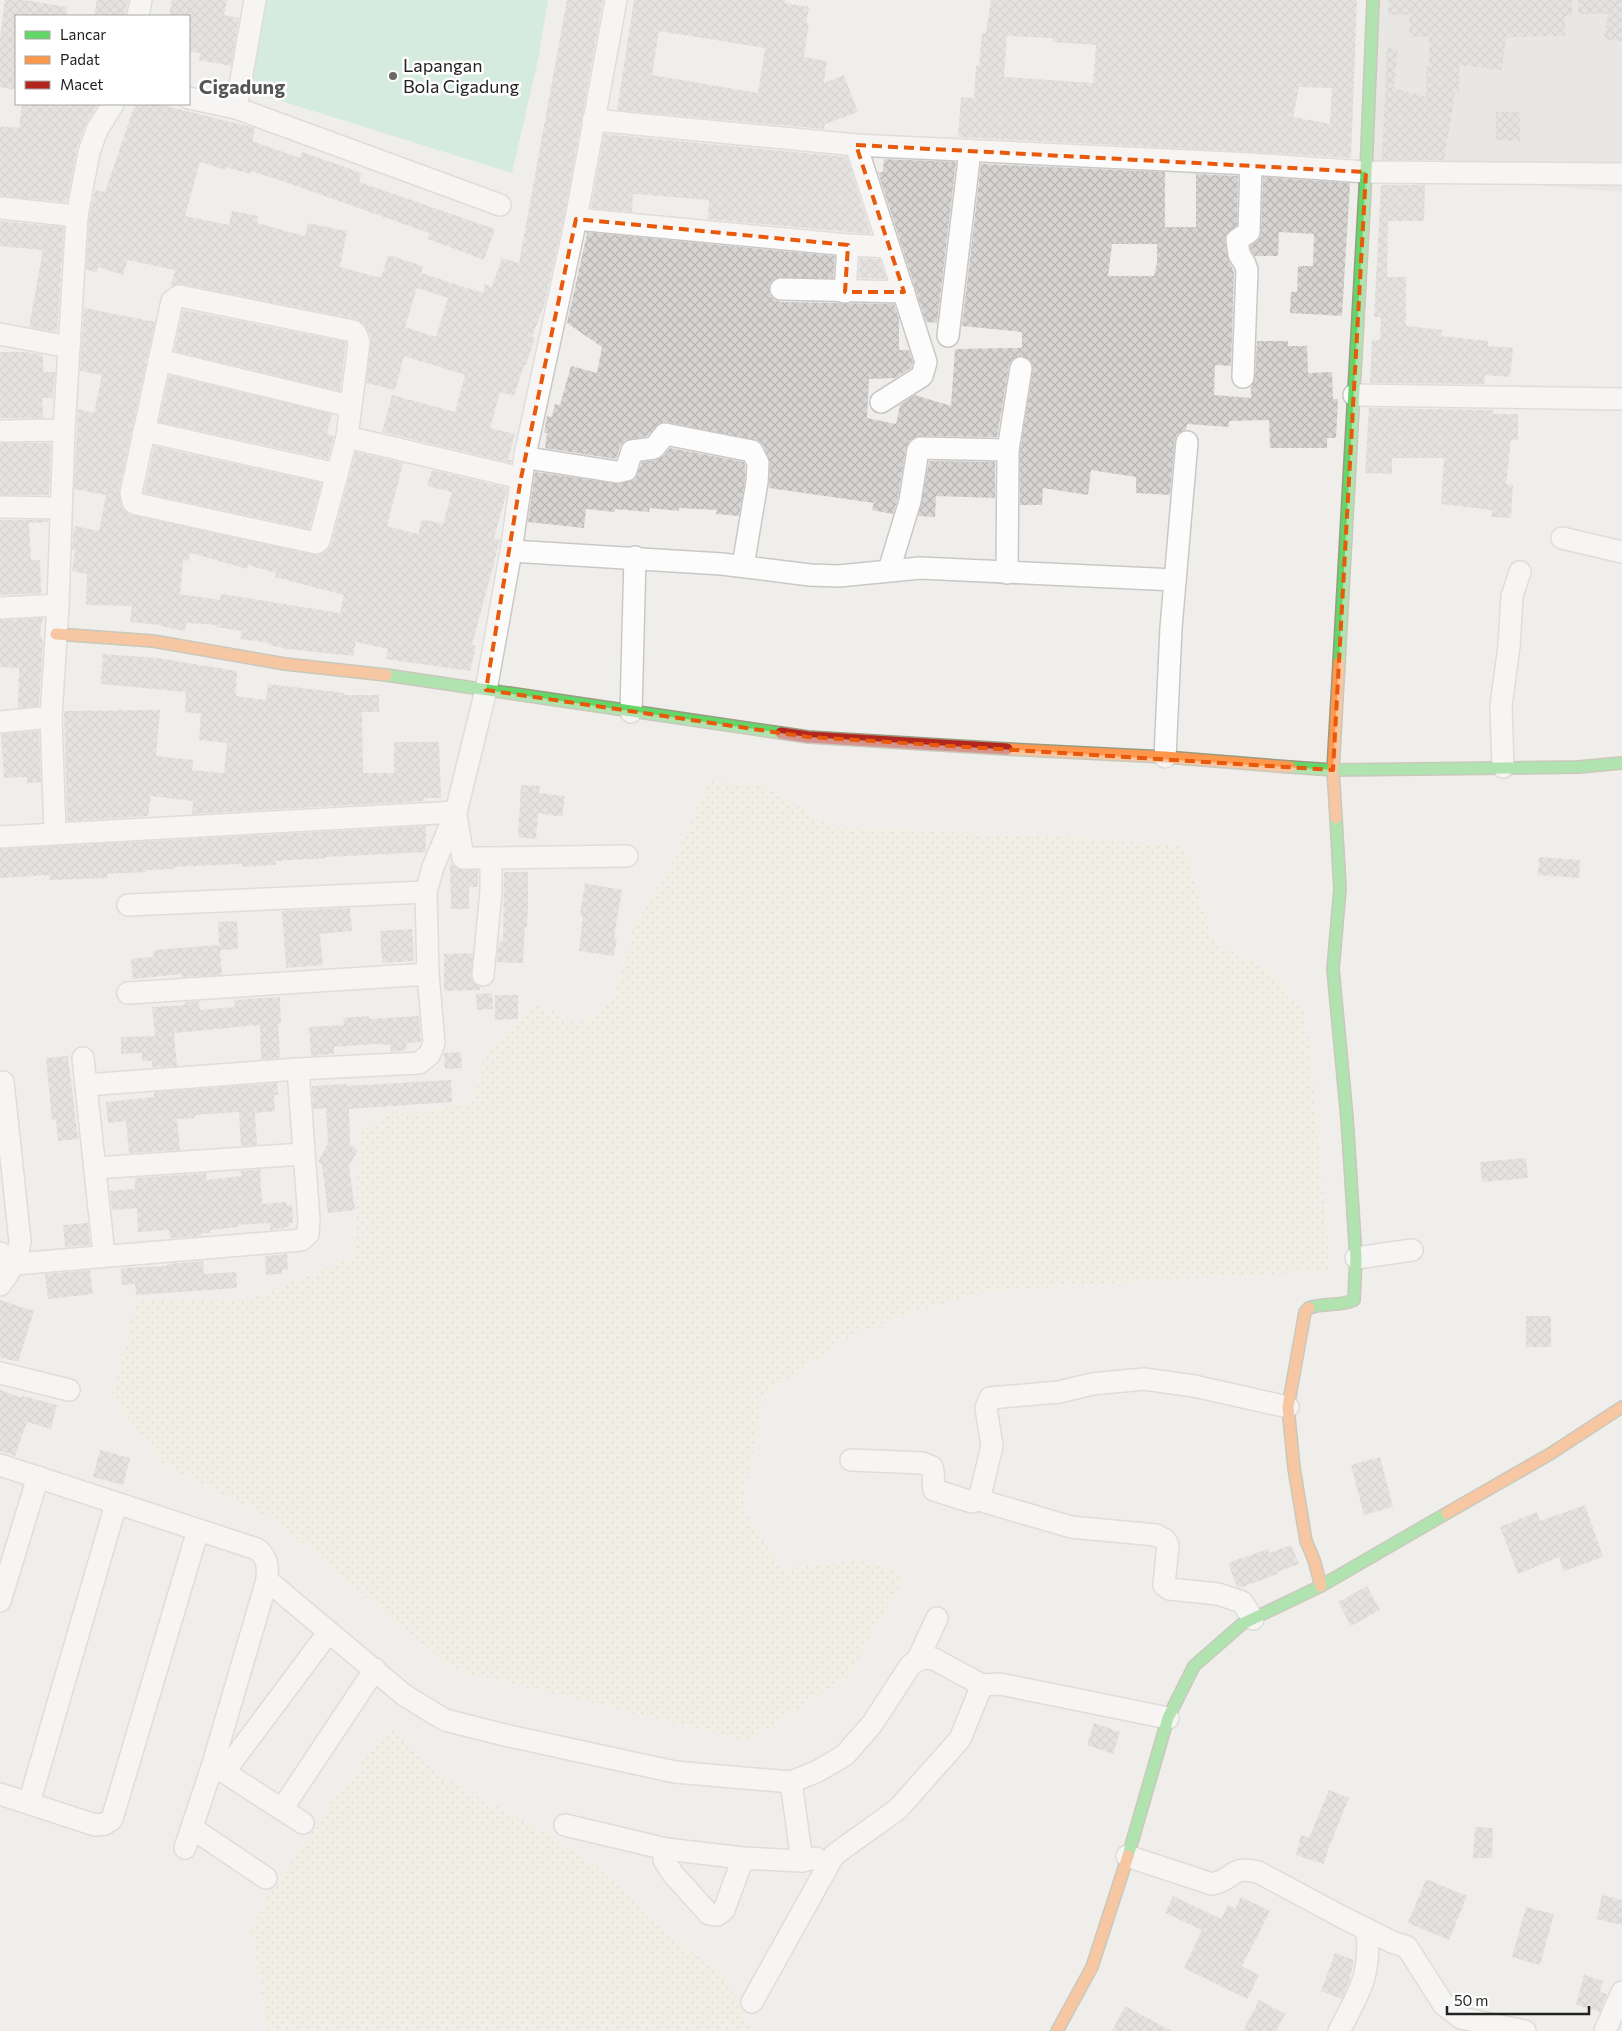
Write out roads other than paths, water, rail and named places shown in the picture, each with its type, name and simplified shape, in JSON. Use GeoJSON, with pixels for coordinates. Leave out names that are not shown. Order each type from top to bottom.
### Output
{"type":"FeatureCollection","features":[{"type":"Feature","properties":{"kind":"street"},"geometry":{"type":"LineString","coordinates":[[138,15],[141,0]]}},
{"type":"Feature","properties":{"kind":"street"},"geometry":{"type":"LineString","coordinates":[[236,108],[255,0]]}},
{"type":"Feature","properties":{"kind":"street"},"geometry":{"type":"LineString","coordinates":[[86,1085],[298,1069],[420,1063],[430,1054],[434,1043],[428,974],[426,892],[433,867],[456,812],[486,690],[511,551],[525,455],[576,219],[592,120],[616,0]]}},
{"type":"Feature","properties":{"kind":"street"},"geometry":{"type":"LineString","coordinates":[[1321,1586],[1306,1540],[1294,1468],[1288,1407],[1305,1312],[1312,1306],[1348,1304],[1354,1300],[1356,1258],[1347,1118],[1333,969],[1340,889],[1333,770],[1366,172],[1373,0]]}},
{"type":"Feature","properties":{"kind":"street"},"geometry":{"type":"LineString","coordinates":[[190,98],[236,108],[500,205]]}},
{"type":"Feature","properties":{"kind":"street"},"geometry":{"type":"LineString","coordinates":[[55,833],[51,717],[58,605],[64,430],[77,216],[89,152],[97,130],[112,105]]}},
{"type":"Feature","properties":{"kind":"street"},"geometry":{"type":"LineString","coordinates":[[592,120],[856,145],[1251,164],[1366,172],[1622,174]]}},
{"type":"Feature","properties":{"kind":"street"},"geometry":{"type":"LineString","coordinates":[[856,145],[925,353],[925,370],[922,376],[881,402]]}},
{"type":"Feature","properties":{"kind":"street"},"geometry":{"type":"LineString","coordinates":[[948,336],[970,151]]}},
{"type":"Feature","properties":{"kind":"street"},"geometry":{"type":"LineString","coordinates":[[1243,377],[1247,270],[1246,264],[1239,254],[1238,240],[1249,232],[1251,164]]}},
{"type":"Feature","properties":{"kind":"street"},"geometry":{"type":"LineString","coordinates":[[0,208],[77,216]]}},
{"type":"Feature","properties":{"kind":"street"},"geometry":{"type":"LineString","coordinates":[[576,219],[848,245],[889,247]]}},
{"type":"Feature","properties":{"kind":"street"},"geometry":{"type":"LineString","coordinates":[[845,292],[848,245]]}},
{"type":"Feature","properties":{"kind":"street"},"geometry":{"type":"LineString","coordinates":[[781,289],[904,292]]}},
{"type":"Feature","properties":{"kind":"street"},"geometry":{"type":"LineString","coordinates":[[180,296],[356,334],[359,342],[347,437],[316,543],[137,504],[131,498],[159,360],[172,301],[180,296]]}},
{"type":"Feature","properties":{"kind":"street"},"geometry":{"type":"LineString","coordinates":[[0,334],[69,347]]}},
{"type":"Feature","properties":{"kind":"street"},"geometry":{"type":"LineString","coordinates":[[159,360],[350,406]]}},
{"type":"Feature","properties":{"kind":"street"},"geometry":{"type":"LineString","coordinates":[[1007,573],[1008,450],[1021,368]]}},
{"type":"Feature","properties":{"kind":"street"},"geometry":{"type":"LineString","coordinates":[[1354,395],[1622,400]]}},
{"type":"Feature","properties":{"kind":"street"},"geometry":{"type":"LineString","coordinates":[[0,431],[64,430]]}},
{"type":"Feature","properties":{"kind":"street"},"geometry":{"type":"LineString","coordinates":[[144,431],[337,474]]}},
{"type":"Feature","properties":{"kind":"street"},"geometry":{"type":"LineString","coordinates":[[525,455],[534,459],[618,472],[626,470],[632,451],[654,448],[665,434],[752,451],[758,463],[757,482],[743,566]]}},
{"type":"Feature","properties":{"kind":"street"},"geometry":{"type":"LineString","coordinates":[[347,437],[521,478]]}},
{"type":"Feature","properties":{"kind":"street"},"geometry":{"type":"LineString","coordinates":[[1165,757],[1171,628],[1187,442]]}},
{"type":"Feature","properties":{"kind":"street"},"geometry":{"type":"LineString","coordinates":[[889,570],[910,501],[918,450],[920,448],[1008,450]]}},
{"type":"Feature","properties":{"kind":"street"},"geometry":{"type":"LineString","coordinates":[[0,507],[60,508]]}},
{"type":"Feature","properties":{"kind":"street"},"geometry":{"type":"LineString","coordinates":[[1562,538],[1622,552]]}},
{"type":"Feature","properties":{"kind":"street"},"geometry":{"type":"LineString","coordinates":[[511,551],[635,557],[743,566],[810,575],[840,576],[920,568],[1175,580]]}},
{"type":"Feature","properties":{"kind":"street"},"geometry":{"type":"LineString","coordinates":[[631,712],[635,557]]}},
{"type":"Feature","properties":{"kind":"street"},"geometry":{"type":"LineString","coordinates":[[1503,767],[1501,706],[1509,646],[1512,596],[1520,572]]}},
{"type":"Feature","properties":{"kind":"street"},"geometry":{"type":"LineString","coordinates":[[0,608],[58,605]]}},
{"type":"Feature","properties":{"kind":"street"},"geometry":{"type":"LineString","coordinates":[[56,634],[153,641],[286,664],[394,676],[808,737],[1165,757],[1333,770],[1622,764]]}},
{"type":"Feature","properties":{"kind":"street"},"geometry":{"type":"LineString","coordinates":[[0,722],[51,717]]}},
{"type":"Feature","properties":{"kind":"street"},"geometry":{"type":"LineString","coordinates":[[0,837],[456,812]]}},
{"type":"Feature","properties":{"kind":"street"},"geometry":{"type":"LineString","coordinates":[[456,812],[463,858],[627,856]]}},
{"type":"Feature","properties":{"kind":"street"},"geometry":{"type":"LineString","coordinates":[[483,975],[491,891],[491,858]]}},
{"type":"Feature","properties":{"kind":"street"},"geometry":{"type":"LineString","coordinates":[[128,905],[426,892]]}},
{"type":"Feature","properties":{"kind":"street"},"geometry":{"type":"LineString","coordinates":[[128,993],[428,974]]}},
{"type":"Feature","properties":{"kind":"street"},"geometry":{"type":"LineString","coordinates":[[83,1058],[104,1255]]}},
{"type":"Feature","properties":{"kind":"street"},"geometry":{"type":"LineString","coordinates":[[6,1268],[104,1255],[301,1240],[308,1234],[309,1220],[298,1069]]}},
{"type":"Feature","properties":{"kind":"street"},"geometry":{"type":"LineString","coordinates":[[3,1082],[20,1241],[6,1268]]}},
{"type":"Feature","properties":{"kind":"street"},"geometry":{"type":"LineString","coordinates":[[95,1168],[303,1154]]}},
{"type":"Feature","properties":{"kind":"street"},"geometry":{"type":"LineString","coordinates":[[1356,1258],[1412,1250]]}},
{"type":"Feature","properties":{"kind":"street"},"geometry":{"type":"LineString","coordinates":[[0,1373],[69,1390]]}},
{"type":"Feature","properties":{"kind":"street"},"geometry":{"type":"LineString","coordinates":[[979,1500],[992,1446],[986,1408],[990,1398],[1059,1392],[1092,1384],[1144,1379],[1194,1386],[1288,1407]]}},
{"type":"Feature","properties":{"kind":"street"},"geometry":{"type":"LineString","coordinates":[[1056,2031],[1092,1967],[1141,1815],[1168,1718],[1194,1666],[1242,1624],[1321,1586],[1550,1454],[1622,1407]]}},
{"type":"Feature","properties":{"kind":"street"},"geometry":{"type":"LineString","coordinates":[[851,1460],[922,1463],[932,1467],[934,1490],[972,1502],[979,1500],[1071,1527],[1156,1535],[1165,1540],[1168,1545],[1164,1585],[1168,1589],[1218,1594],[1242,1602],[1253,1619]]}},
{"type":"Feature","properties":{"kind":"street"},"geometry":{"type":"LineString","coordinates":[[0,1465],[257,1549],[265,1556],[268,1566],[267,1580],[218,1769],[189,1838],[266,1878]]}},
{"type":"Feature","properties":{"kind":"street"},"geometry":{"type":"LineString","coordinates":[[0,1601],[38,1477]]}},
{"type":"Feature","properties":{"kind":"street"},"geometry":{"type":"LineString","coordinates":[[29,1802],[116,1504]]}},
{"type":"Feature","properties":{"kind":"street"},"geometry":{"type":"LineString","coordinates":[[0,1794],[95,1825],[105,1824],[112,1819],[198,1530]]}},
{"type":"Feature","properties":{"kind":"street"},"geometry":{"type":"LineString","coordinates":[[267,1580],[404,1695],[444,1720],[675,1772],[791,1782],[818,1771],[844,1755],[872,1724],[910,1666],[918,1659],[937,1618]]}},
{"type":"Feature","properties":{"kind":"street"},"geometry":{"type":"LineString","coordinates":[[218,1769],[328,1633]]}},
{"type":"Feature","properties":{"kind":"street"},"geometry":{"type":"LineString","coordinates":[[918,1659],[927,1657],[934,1659],[982,1685],[1000,1684],[1168,1718]]}},
{"type":"Feature","properties":{"kind":"street"},"geometry":{"type":"LineString","coordinates":[[282,1809],[375,1669]]}},
{"type":"Feature","properties":{"kind":"street"},"geometry":{"type":"LineString","coordinates":[[752,2002],[834,1855],[898,1809],[960,1739],[982,1685]]}},
{"type":"Feature","properties":{"kind":"street"},"geometry":{"type":"LineString","coordinates":[[218,1769],[303,1823]]}},
{"type":"Feature","properties":{"kind":"street"},"geometry":{"type":"LineString","coordinates":[[791,1782],[802,1860]]}},
{"type":"Feature","properties":{"kind":"street"},"geometry":{"type":"LineString","coordinates":[[565,1825],[666,1849],[742,1858],[802,1860],[834,1855]]}},
{"type":"Feature","properties":{"kind":"street"},"geometry":{"type":"LineString","coordinates":[[666,1849],[664,1860],[673,1874],[710,1914],[716,1916],[724,1910],[742,1858]]}},
{"type":"Feature","properties":{"kind":"street"},"geometry":{"type":"LineString","coordinates":[[1127,1856],[1212,1884],[1225,1880],[1239,1870],[1258,1872],[1399,1944],[1444,2006],[1461,2018],[1525,2031]]}},
{"type":"Feature","properties":{"kind":"street"},"geometry":{"type":"LineString","coordinates":[[1339,2031],[1356,1999],[1365,1975],[1369,1958],[1367,1929]]}},
{"type":"Feature","properties":{"kind":"street"},"geometry":{"type":"LineString","coordinates":[[1605,2031],[1622,1992]]}},
{"type":"Feature","properties":{"kind":"place","name":"Lapangan Bola Cigadung"},"geometry":{"type":"Point","coordinates":[393,76]}},
{"type":"Feature","properties":{"kind":"district","name":"Cigadung"},"geometry":{"type":"Point","coordinates":[242,87]}}]}
